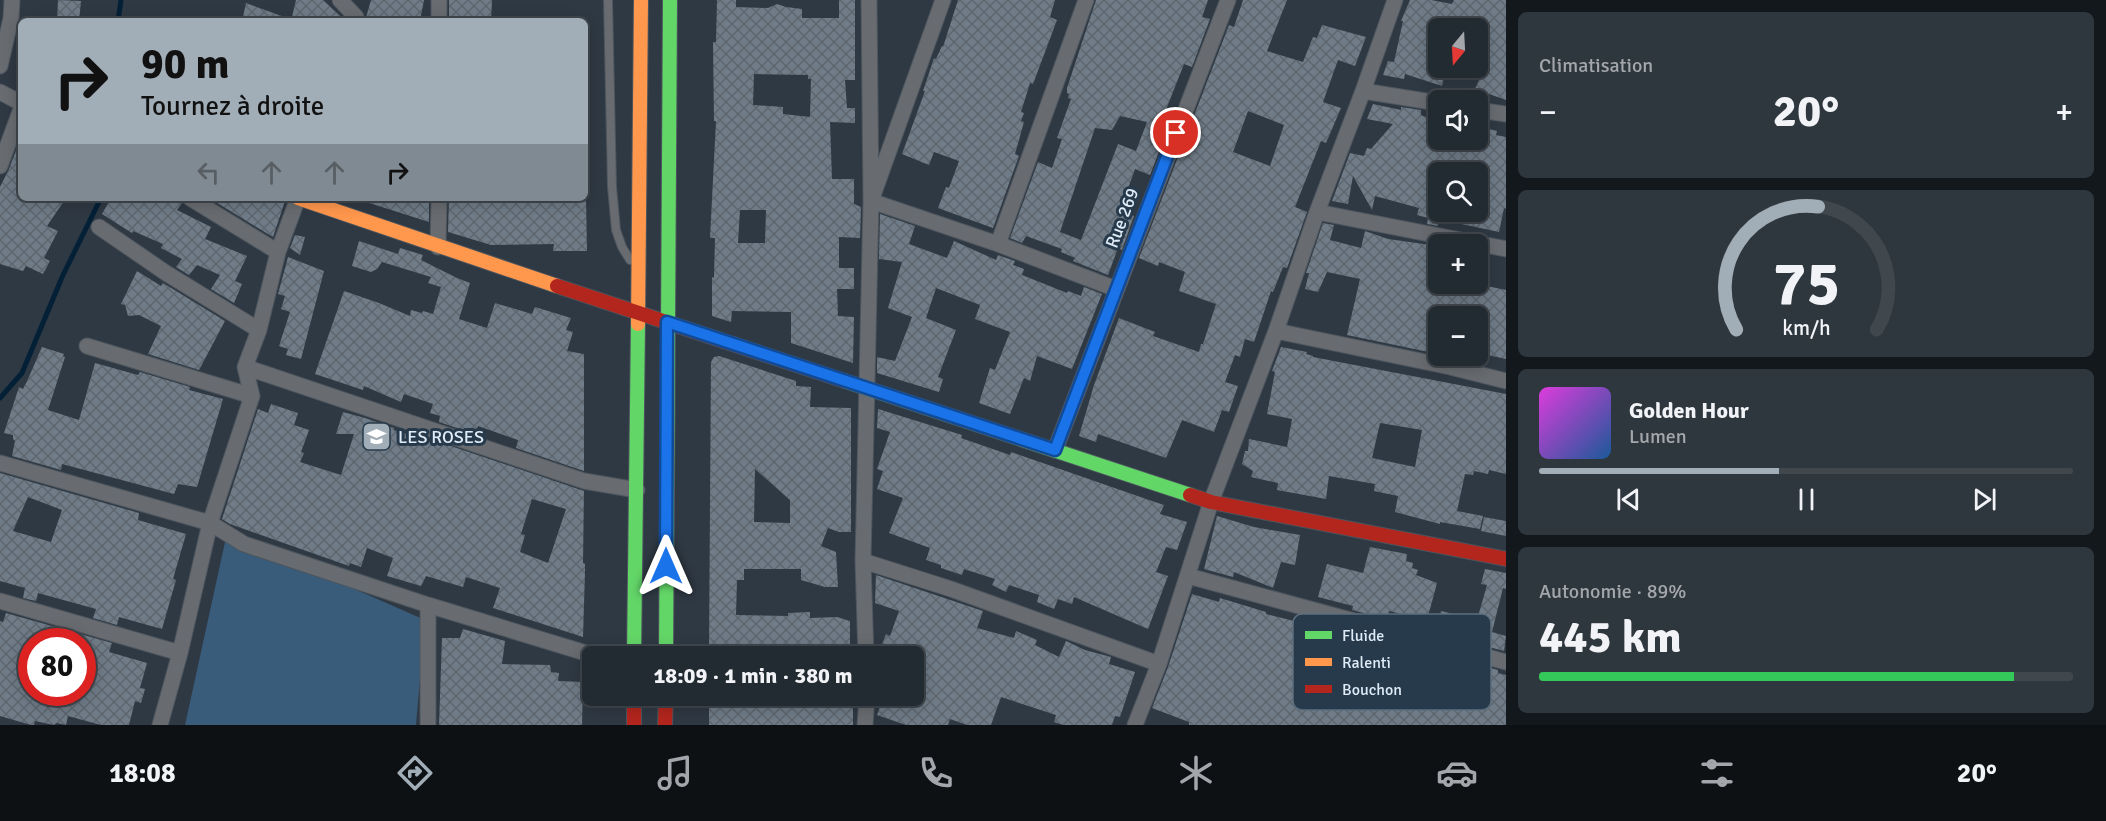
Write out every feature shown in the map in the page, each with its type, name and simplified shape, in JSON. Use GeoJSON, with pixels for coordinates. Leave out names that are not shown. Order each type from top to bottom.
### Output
{"type":"FeatureCollection","features":[{"type":"Feature","properties":{"kind":"main road"},"geometry":{"type":"LineString","coordinates":[[634,646],[641,0]]}},
{"type":"Feature","properties":{"kind":"main road"},"geometry":{"type":"LineString","coordinates":[[666,646],[670,0]]}},
{"type":"Feature","properties":{"kind":"main road"},"geometry":{"type":"LineString","coordinates":[[307,201],[438,247],[1211,502],[1506,559]]}},
{"type":"Feature","properties":{"kind":"main road"},"geometry":{"type":"LineString","coordinates":[[634,706],[634,725]]}},
{"type":"Feature","properties":{"kind":"main road"},"geometry":{"type":"LineString","coordinates":[[665,725],[666,706]]}},
{"type":"Feature","properties":{"kind":"street"},"geometry":{"type":"LineString","coordinates":[[0,66],[11,18],[12,0]]}},
{"type":"Feature","properties":{"kind":"street"},"geometry":{"type":"LineString","coordinates":[[340,0],[356,18]]}},
{"type":"Feature","properties":{"kind":"street"},"geometry":{"type":"LineString","coordinates":[[439,0],[439,18]]}},
{"type":"Feature","properties":{"kind":"street"},"geometry":{"type":"LineString","coordinates":[[866,646],[863,561],[871,201],[870,0]]}},
{"type":"Feature","properties":{"kind":"street"},"geometry":{"type":"LineString","coordinates":[[871,201],[943,0]]}},
{"type":"Feature","properties":{"kind":"street"},"geometry":{"type":"LineString","coordinates":[[998,244],[1086,0]]}},
{"type":"Feature","properties":{"kind":"street","name":"Rue 269"},"geometry":{"type":"LineString","coordinates":[[1055,450],[1228,0]]}},
{"type":"Feature","properties":{"kind":"street"},"geometry":{"type":"LineString","coordinates":[[1136,725],[1159,664],[1211,502],[1276,331],[1395,0]]}},
{"type":"Feature","properties":{"kind":"street"},"geometry":{"type":"LineString","coordinates":[[1363,91],[1428,101]]}},
{"type":"Feature","properties":{"kind":"street"},"geometry":{"type":"LineString","coordinates":[[0,92],[18,101]]}},
{"type":"Feature","properties":{"kind":"street"},"geometry":{"type":"LineString","coordinates":[[1488,111],[1506,114]]}},
{"type":"Feature","properties":{"kind":"street"},"geometry":{"type":"LineString","coordinates":[[1,161],[18,117]]}},
{"type":"Feature","properties":{"kind":"street"},"geometry":{"type":"LineString","coordinates":[[195,201],[278,252]]}},
{"type":"Feature","properties":{"kind":"street"},"geometry":{"type":"LineString","coordinates":[[160,725],[180,653],[210,523],[252,396],[245,367],[259,330],[278,252],[297,201]]}},
{"type":"Feature","properties":{"kind":"street"},"geometry":{"type":"LineString","coordinates":[[438,201],[438,247]]}},
{"type":"Feature","properties":{"kind":"street"},"geometry":{"type":"LineString","coordinates":[[871,201],[998,244],[1116,289]]}},
{"type":"Feature","properties":{"kind":"street"},"geometry":{"type":"LineString","coordinates":[[1317,212],[1506,249]]}},
{"type":"Feature","properties":{"kind":"street"},"geometry":{"type":"LineString","coordinates":[[99,227],[166,273],[259,330]]}},
{"type":"Feature","properties":{"kind":"street"},"geometry":{"type":"LineString","coordinates":[[1276,331],[1506,381]]}},
{"type":"Feature","properties":{"kind":"street"},"geometry":{"type":"LineString","coordinates":[[87,346],[252,396]]}},
{"type":"Feature","properties":{"kind":"street"},"geometry":{"type":"LineString","coordinates":[[245,367],[584,481],[637,490]]}},
{"type":"Feature","properties":{"kind":"street"},"geometry":{"type":"LineString","coordinates":[[0,463],[210,523],[244,544],[428,605],[582,652]]}},
{"type":"Feature","properties":{"kind":"street"},"geometry":{"type":"LineString","coordinates":[[863,561],[951,589],[1159,664]]}},
{"type":"Feature","properties":{"kind":"street"},"geometry":{"type":"LineString","coordinates":[[1188,576],[1329,614]]}},
{"type":"Feature","properties":{"kind":"street"},"geometry":{"type":"LineString","coordinates":[[0,601],[180,653]]}},
{"type":"Feature","properties":{"kind":"street"},"geometry":{"type":"LineString","coordinates":[[428,605],[428,725]]}},
{"type":"Feature","properties":{"kind":"street"},"geometry":{"type":"LineString","coordinates":[[1491,658],[1506,662]]}},
{"type":"Feature","properties":{"kind":"street"},"geometry":{"type":"LineString","coordinates":[[865,725],[866,706]]}},
{"type":"Feature","properties":{"kind":"lane"},"geometry":{"type":"LineString","coordinates":[[608,0],[612,188],[616,230],[622,247],[639,274]]}},
{"type":"Feature","properties":{"kind":"shaded area"},"geometry":{"type":"Polygon","coordinates":[[[227,533],[425,620],[416,725],[185,725],[227,533]]]}},
{"type":"Feature","properties":{"kind":"building"},"geometry":{"type":"Polygon","coordinates":[[[58,0],[81,1],[79,18],[57,18],[58,0]]]}},
{"type":"Feature","properties":{"kind":"building"},"geometry":{"type":"Polygon","coordinates":[[[296,0],[323,0],[343,18],[292,18],[296,0]]]}},
{"type":"Feature","properties":{"kind":"building"},"geometry":{"type":"Polygon","coordinates":[[[371,0],[424,0],[421,18],[366,18],[371,0]]]}},
{"type":"Feature","properties":{"kind":"building"},"geometry":{"type":"Polygon","coordinates":[[[449,0],[492,0],[491,18],[449,18],[449,0]]]}},
{"type":"Feature","properties":{"kind":"building"},"geometry":{"type":"Polygon","coordinates":[[[717,0],[736,0],[736,7],[768,8],[777,4],[802,9],[802,18],[839,18],[839,0],[855,0],[855,80],[845,80],[847,108],[855,108],[855,123],[830,122],[832,179],[854,179],[854,204],[861,207],[860,238],[839,237],[839,268],[854,268],[854,289],[837,289],[838,316],[854,317],[853,363],[791,343],[791,312],[732,311],[731,322],[712,316],[715,238],[710,238],[716,121],[714,121],[713,42],[716,42],[717,0]],[[754,74],[753,105],[783,107],[783,114],[810,117],[811,79],[808,79],[808,75],[754,74]],[[740,210],[738,243],[765,243],[766,210],[740,210]]]}},
{"type":"Feature","properties":{"kind":"building"},"geometry":{"type":"Polygon","coordinates":[[[958,0],[1055,0],[1050,17],[1057,20],[1033,84],[1030,83],[1021,112],[1024,113],[1021,121],[1024,122],[1015,154],[1019,156],[993,228],[938,208],[946,187],[949,188],[959,161],[934,152],[929,165],[902,154],[925,91],[923,91],[934,58],[936,59],[943,47],[958,0]]]}},
{"type":"Feature","properties":{"kind":"building"},"geometry":{"type":"Polygon","coordinates":[[[1096,0],[1208,0],[1202,17],[1210,19],[1192,67],[1184,64],[1160,125],[1168,128],[1150,175],[1135,169],[1120,211],[1134,216],[1122,250],[1118,248],[1108,275],[1073,261],[1075,258],[1061,252],[1062,249],[1026,236],[1022,243],[1010,238],[1038,162],[1052,168],[1062,139],[1057,138],[1071,99],[1068,98],[1067,88],[1096,0]],[[1120,116],[1112,130],[1095,128],[1060,232],[1081,240],[1118,144],[1136,151],[1147,122],[1120,116]]]}},
{"type":"Feature","properties":{"kind":"building"},"geometry":{"type":"Polygon","coordinates":[[[1243,0],[1287,0],[1267,51],[1303,62],[1313,37],[1317,38],[1322,25],[1366,37],[1355,66],[1338,60],[1323,102],[1341,108],[1326,143],[1321,141],[1295,207],[1307,212],[1287,268],[1283,267],[1273,292],[1271,291],[1254,342],[1245,339],[1240,357],[1235,355],[1225,382],[1238,386],[1229,412],[1222,410],[1214,432],[1182,420],[1166,458],[1098,434],[1096,442],[1079,436],[1094,385],[1119,318],[1155,332],[1153,336],[1199,352],[1203,344],[1216,304],[1179,291],[1185,272],[1159,262],[1158,266],[1139,258],[1229,25],[1234,27],[1243,0]],[[1248,111],[1233,152],[1270,166],[1284,125],[1248,111]]]}},
{"type":"Feature","properties":{"kind":"building"},"geometry":{"type":"Polygon","coordinates":[[[1410,0],[1431,0],[1452,4],[1454,0],[1506,0],[1506,100],[1488,94],[1488,90],[1475,89],[1480,78],[1488,78],[1488,18],[1428,18],[1428,78],[1444,78],[1442,86],[1405,74],[1404,79],[1383,75],[1388,61],[1394,62],[1403,21],[1401,21],[1410,0]]]}},
{"type":"Feature","properties":{"kind":"building"},"geometry":{"type":"Polygon","coordinates":[[[246,3],[287,18],[243,18],[246,3]]]}},
{"type":"Feature","properties":{"kind":"building"},"geometry":{"type":"Polygon","coordinates":[[[1373,104],[1401,110],[1401,107],[1421,110],[1421,115],[1428,118],[1428,150],[1488,150],[1488,129],[1497,131],[1496,135],[1506,137],[1506,209],[1504,208],[1499,232],[1452,222],[1488,222],[1488,162],[1428,162],[1428,218],[1417,215],[1419,208],[1375,196],[1372,210],[1353,176],[1348,204],[1332,201],[1350,153],[1364,156],[1367,148],[1371,149],[1393,124],[1367,119],[1373,104]]]}},
{"type":"Feature","properties":{"kind":"building"},"geometry":{"type":"Polygon","coordinates":[[[18,145],[18,201],[64,201],[47,226],[58,231],[44,258],[50,261],[43,274],[26,266],[23,271],[0,264],[0,187],[18,145]]]}},
{"type":"Feature","properties":{"kind":"building"},"geometry":{"type":"Polygon","coordinates":[[[109,201],[181,201],[177,210],[211,227],[205,239],[247,256],[235,281],[242,284],[234,303],[211,289],[220,275],[197,265],[189,275],[176,267],[182,259],[161,248],[163,244],[133,231],[132,233],[102,214],[109,201]]]}},
{"type":"Feature","properties":{"kind":"building"},"geometry":{"type":"Polygon","coordinates":[[[214,201],[285,201],[273,237],[214,201]]]}},
{"type":"Feature","properties":{"kind":"building"},"geometry":{"type":"Polygon","coordinates":[[[363,201],[429,201],[429,222],[363,201]]]}},
{"type":"Feature","properties":{"kind":"building"},"geometry":{"type":"Polygon","coordinates":[[[449,201],[586,201],[587,251],[553,251],[554,244],[491,245],[448,232],[449,201]]]}},
{"type":"Feature","properties":{"kind":"building"},"geometry":{"type":"Polygon","coordinates":[[[880,214],[915,226],[909,244],[947,258],[954,241],[996,260],[998,255],[1015,261],[1013,265],[1024,269],[1022,275],[1067,293],[1068,291],[1081,296],[1084,287],[1102,294],[1072,369],[1037,356],[1030,381],[1024,378],[1010,414],[979,403],[990,368],[995,370],[1010,332],[975,319],[980,305],[936,288],[926,318],[956,330],[938,377],[943,379],[939,392],[877,373],[877,357],[895,361],[912,317],[888,308],[902,262],[879,259],[880,214]]]}},
{"type":"Feature","properties":{"kind":"building"},"geometry":{"type":"Polygon","coordinates":[[[1428,218],[1428,222],[1438,222],[1438,226],[1427,224],[1428,218]]]}},
{"type":"Feature","properties":{"kind":"building"},"geometry":{"type":"Polygon","coordinates":[[[1323,223],[1334,225],[1330,240],[1361,248],[1365,231],[1388,239],[1428,245],[1428,294],[1488,294],[1488,286],[1506,290],[1506,359],[1488,355],[1488,306],[1428,306],[1428,352],[1347,335],[1360,279],[1327,272],[1318,292],[1305,289],[1309,273],[1306,273],[1323,223]]]}},
{"type":"Feature","properties":{"kind":"building"},"geometry":{"type":"Polygon","coordinates":[[[295,235],[305,237],[300,255],[290,248],[295,235]]]}},
{"type":"Feature","properties":{"kind":"building"},"geometry":{"type":"Polygon","coordinates":[[[359,241],[398,254],[400,248],[423,255],[421,260],[470,283],[459,319],[487,328],[495,303],[532,314],[535,307],[571,318],[566,330],[573,332],[567,351],[584,354],[584,471],[516,448],[518,440],[478,426],[475,434],[439,422],[440,416],[430,413],[433,404],[404,394],[401,402],[364,386],[363,390],[315,374],[344,291],[410,316],[411,310],[433,314],[441,287],[428,283],[431,277],[382,262],[377,269],[371,272],[352,266],[359,241]]]}},
{"type":"Feature","properties":{"kind":"building"},"geometry":{"type":"Polygon","coordinates":[[[288,257],[324,271],[301,359],[286,355],[288,349],[279,346],[290,312],[281,309],[285,296],[278,294],[288,257]]]}},
{"type":"Feature","properties":{"kind":"building"},"geometry":{"type":"Polygon","coordinates":[[[137,271],[161,286],[163,283],[225,321],[199,370],[148,354],[161,326],[139,315],[128,316],[125,305],[121,304],[137,271]]]}},
{"type":"Feature","properties":{"kind":"building"},"geometry":{"type":"Polygon","coordinates":[[[42,347],[64,354],[65,357],[48,410],[79,420],[95,363],[138,375],[140,372],[190,387],[189,390],[223,399],[197,487],[178,484],[174,494],[62,464],[61,470],[12,456],[15,441],[13,435],[4,433],[19,387],[23,389],[42,347]]]}},
{"type":"Feature","properties":{"kind":"building"},"geometry":{"type":"Polygon","coordinates":[[[1281,347],[1307,352],[1306,354],[1313,357],[1506,394],[1506,474],[1489,470],[1488,474],[1474,471],[1473,475],[1465,474],[1457,511],[1483,516],[1480,529],[1440,522],[1440,524],[1395,512],[1398,496],[1374,491],[1375,484],[1329,476],[1326,499],[1277,490],[1278,483],[1251,477],[1253,471],[1242,464],[1245,451],[1248,451],[1249,439],[1287,447],[1292,419],[1267,414],[1275,372],[1272,371],[1281,347]],[[1380,423],[1372,458],[1415,467],[1422,430],[1380,423]]]}},
{"type":"Feature","properties":{"kind":"building"},"geometry":{"type":"Polygon","coordinates":[[[719,356],[796,381],[796,386],[811,387],[810,407],[851,408],[851,532],[839,532],[828,528],[821,546],[836,552],[838,587],[825,587],[801,580],[801,569],[744,569],[744,580],[737,580],[736,615],[788,616],[788,613],[810,612],[810,618],[837,617],[850,621],[850,646],[709,646],[711,362],[714,357],[719,356]],[[755,469],[754,522],[790,523],[790,500],[755,469]]]}},
{"type":"Feature","properties":{"kind":"building"},"geometry":{"type":"Polygon","coordinates":[[[271,404],[298,413],[294,425],[309,430],[300,462],[341,475],[354,434],[336,434],[343,412],[584,491],[583,637],[493,608],[500,588],[466,577],[463,587],[426,576],[421,586],[387,576],[393,558],[367,548],[361,567],[350,563],[349,566],[230,524],[222,519],[258,409],[268,413],[271,404]],[[532,499],[521,534],[525,535],[520,552],[548,563],[566,509],[532,499]]]}},
{"type":"Feature","properties":{"kind":"building"},"geometry":{"type":"Polygon","coordinates":[[[878,409],[962,435],[961,438],[1010,455],[1011,452],[1164,505],[1160,514],[1187,522],[1177,550],[1166,547],[1156,572],[1168,576],[1148,629],[1074,597],[1072,604],[1058,599],[1054,609],[1037,602],[1039,595],[1009,585],[1006,592],[992,585],[995,579],[964,569],[962,575],[941,568],[941,565],[926,560],[930,548],[889,533],[903,498],[877,489],[883,471],[877,469],[890,432],[877,428],[878,409]]]}},
{"type":"Feature","properties":{"kind":"building"},"geometry":{"type":"Polygon","coordinates":[[[0,473],[139,513],[138,520],[186,534],[162,629],[119,617],[117,625],[93,618],[96,609],[38,593],[36,601],[23,598],[25,588],[0,581],[0,473]],[[28,497],[13,531],[51,542],[62,510],[28,497]]]}},
{"type":"Feature","properties":{"kind":"building"},"geometry":{"type":"Polygon","coordinates":[[[1217,516],[1254,527],[1300,535],[1295,565],[1281,562],[1273,588],[1234,572],[1233,577],[1204,569],[1217,516]]]}},
{"type":"Feature","properties":{"kind":"building"},"geometry":{"type":"Polygon","coordinates":[[[1484,517],[1506,521],[1506,536],[1481,531],[1484,517]]]}},
{"type":"Feature","properties":{"kind":"building"},"geometry":{"type":"Polygon","coordinates":[[[1370,547],[1407,554],[1406,561],[1413,563],[1412,568],[1418,570],[1416,575],[1437,583],[1429,614],[1402,614],[1389,611],[1388,614],[1368,614],[1352,610],[1353,606],[1318,597],[1327,564],[1363,573],[1370,547]]]}},
{"type":"Feature","properties":{"kind":"building"},"geometry":{"type":"Polygon","coordinates":[[[1485,569],[1506,573],[1506,589],[1503,588],[1492,632],[1506,636],[1504,651],[1491,648],[1491,614],[1479,614],[1487,585],[1481,584],[1485,569]]]}},
{"type":"Feature","properties":{"kind":"building"},"geometry":{"type":"Polygon","coordinates":[[[876,575],[983,611],[977,628],[1014,638],[1016,631],[1037,640],[1035,645],[1059,657],[1066,641],[1085,650],[1111,657],[1109,664],[1135,672],[1120,717],[1115,716],[1112,725],[1063,725],[1054,722],[1056,715],[1001,697],[991,725],[967,725],[950,719],[948,725],[906,725],[877,715],[880,706],[924,706],[924,646],[881,646],[886,634],[890,636],[899,611],[875,603],[876,575]]]}},
{"type":"Feature","properties":{"kind":"building"},"geometry":{"type":"Polygon","coordinates":[[[1192,594],[1219,602],[1220,598],[1293,621],[1293,710],[1491,710],[1491,668],[1506,675],[1506,725],[1189,725],[1189,722],[1152,708],[1192,594]]]}},
{"type":"Feature","properties":{"kind":"building"},"geometry":{"type":"Polygon","coordinates":[[[6,613],[59,628],[18,628],[18,706],[96,706],[96,638],[112,643],[109,652],[147,663],[140,688],[145,689],[141,703],[135,701],[129,725],[101,725],[68,716],[66,725],[35,721],[34,725],[31,725],[0,716],[0,621],[3,622],[6,613]]]}},
{"type":"Feature","properties":{"kind":"building"},"geometry":{"type":"Polygon","coordinates":[[[463,629],[505,641],[502,664],[550,665],[551,672],[559,673],[558,681],[582,682],[582,725],[439,725],[442,638],[460,638],[463,629]]]}},
{"type":"Feature","properties":{"kind":"building"},"geometry":{"type":"Polygon","coordinates":[[[709,706],[853,706],[853,725],[709,725],[709,706]]]}},
{"type":"Feature","properties":{"kind":"waterway"},"geometry":{"type":"LineString","coordinates":[[118,18],[121,0]]}},
{"type":"Feature","properties":{"kind":"waterway"},"geometry":{"type":"LineString","coordinates":[[0,398],[22,373],[63,275],[100,201]]}},
{"type":"Feature","properties":{"kind":"traffic: fast"},"geometry":{"type":"LineString","coordinates":[[666,646],[670,0]]}},
{"type":"Feature","properties":{"kind":"traffic: fast"},"geometry":{"type":"LineString","coordinates":[[634,646],[638,324]]}},
{"type":"Feature","properties":{"kind":"traffic: fast"},"geometry":{"type":"LineString","coordinates":[[845,381],[1190,495]]}},
{"type":"Feature","properties":{"kind":"traffic: slow"},"geometry":{"type":"LineString","coordinates":[[638,324],[641,0]]}},
{"type":"Feature","properties":{"kind":"traffic: slow"},"geometry":{"type":"LineString","coordinates":[[307,201],[557,286]]}},
{"type":"Feature","properties":{"kind":"traffic: jam"},"geometry":{"type":"LineString","coordinates":[[557,286],[845,381]]}},
{"type":"Feature","properties":{"kind":"traffic: jam"},"geometry":{"type":"LineString","coordinates":[[1190,495],[1211,502],[1506,559]]}},
{"type":"Feature","properties":{"kind":"traffic: jam"},"geometry":{"type":"LineString","coordinates":[[634,706],[634,725]]}},
{"type":"Feature","properties":{"kind":"traffic: jam"},"geometry":{"type":"LineString","coordinates":[[665,725],[666,706]]}},
{"type":"Feature","properties":{"kind":"place","name":"LES ROSES"},"geometry":{"type":"Point","coordinates":[377,437]}},
{"type":"Feature","properties":{"kind":"route"},"geometry":{"type":"LineString","coordinates":[[666,566],[667,322],[1055,450],[1176,133]]}}]}
